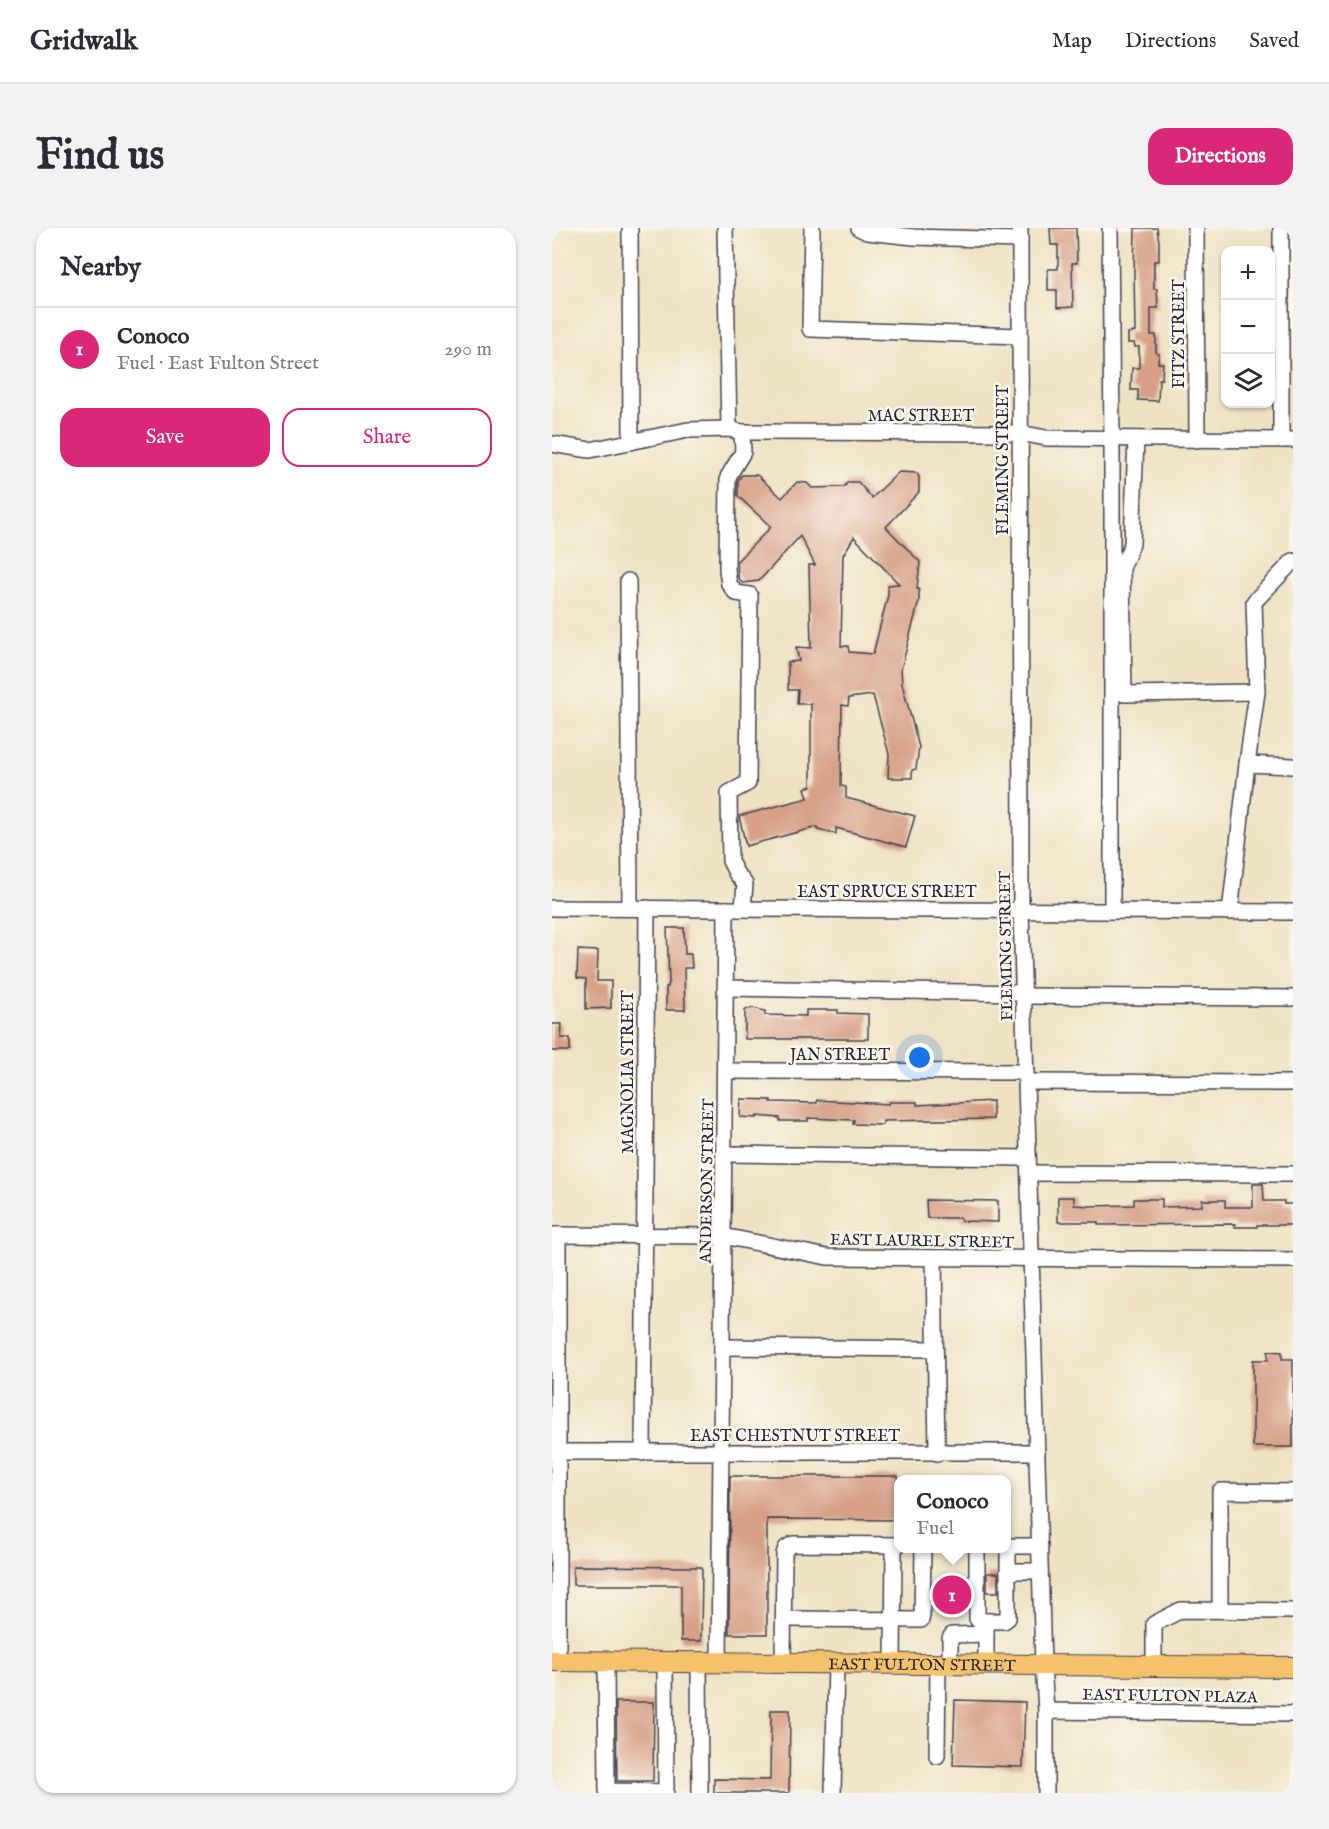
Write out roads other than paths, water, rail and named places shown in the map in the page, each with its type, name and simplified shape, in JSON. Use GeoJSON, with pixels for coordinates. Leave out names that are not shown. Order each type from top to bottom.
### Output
{"type":"FeatureCollection","features":[{"type":"Feature","properties":{"kind":"main road","name":"EAST FULTON STREET"},"geometry":{"type":"LineString","coordinates":[[555,1660],[1293,1667]]}},
{"type":"Feature","properties":{"kind":"street"},"geometry":{"type":"LineString","coordinates":[[630,228],[631,442]]}},
{"type":"Feature","properties":{"kind":"street"},"geometry":{"type":"LineString","coordinates":[[725,228],[736,431],[743,452],[728,477],[727,570],[729,584],[736,593],[750,595],[748,783],[729,793],[730,861],[745,884],[743,909]]}},
{"type":"Feature","properties":{"kind":"street"},"geometry":{"type":"LineString","coordinates":[[812,228],[810,328],[1020,336]]}},
{"type":"Feature","properties":{"kind":"street"},"geometry":{"type":"LineString","coordinates":[[859,228],[867,232],[915,237],[1020,234]]}},
{"type":"Feature","properties":{"kind":"street"},"geometry":{"type":"LineString","coordinates":[[1110,228],[1112,910]]}},
{"type":"Feature","properties":{"kind":"street","name":"FITZ STREET"},"geometry":{"type":"LineString","coordinates":[[1196,228],[1197,440]]}},
{"type":"Feature","properties":{"kind":"street"},"geometry":{"type":"LineString","coordinates":[[1281,228],[1287,440]]}},
{"type":"Feature","properties":{"kind":"street","name":"FLEMING STREET"},"geometry":{"type":"LineString","coordinates":[[1020,234],[1021,910],[1046,1712],[1046,1793]]}},
{"type":"Feature","properties":{"kind":"street","name":"MAC STREET"},"geometry":{"type":"LineString","coordinates":[[552,444],[590,450],[688,430],[1020,433],[1046,438],[1287,440]]}},
{"type":"Feature","properties":{"kind":"street"},"geometry":{"type":"LineString","coordinates":[[1136,439],[1132,544],[1122,568],[1124,694],[1257,692]]}},
{"type":"Feature","properties":{"kind":"street"},"geometry":{"type":"LineString","coordinates":[[1230,912],[1257,692],[1254,602],[1293,561]]}},
{"type":"Feature","properties":{"kind":"street"},"geometry":{"type":"LineString","coordinates":[[628,581],[630,908]]}},
{"type":"Feature","properties":{"kind":"street"},"geometry":{"type":"LineString","coordinates":[[1247,764],[1293,766]]}},
{"type":"Feature","properties":{"kind":"street","name":"EAST SPRUCE STREET"},"geometry":{"type":"LineString","coordinates":[[552,908],[1293,912]]}},
{"type":"Feature","properties":{"kind":"street","name":"MAGNOLIA STREET"},"geometry":{"type":"LineString","coordinates":[[643,1453],[647,908]]}},
{"type":"Feature","properties":{"kind":"street","name":"ANDERSON STREET"},"geometry":{"type":"LineString","coordinates":[[709,1663],[721,1453],[726,909]]}},
{"type":"Feature","properties":{"kind":"street"},"geometry":{"type":"LineString","coordinates":[[726,988],[1293,998]]}},
{"type":"Feature","properties":{"kind":"street","name":"JAN STREET"},"geometry":{"type":"LineString","coordinates":[[725,1071],[1293,1083]]}},
{"type":"Feature","properties":{"kind":"street"},"geometry":{"type":"LineString","coordinates":[[724,1154],[1293,1174]]}},
{"type":"Feature","properties":{"kind":"street"},"geometry":{"type":"LineString","coordinates":[[555,1235],[555,1660]]}},
{"type":"Feature","properties":{"kind":"street","name":"EAST LAUREL STREET"},"geometry":{"type":"LineString","coordinates":[[555,1235],[723,1236],[827,1257],[1293,1260]]}},
{"type":"Feature","properties":{"kind":"street"},"geometry":{"type":"LineString","coordinates":[[934,1258],[937,1453]]}},
{"type":"Feature","properties":{"kind":"street"},"geometry":{"type":"LineString","coordinates":[[722,1347],[934,1349]]}},
{"type":"Feature","properties":{"kind":"street","name":"EAST CHESTNUT STREET"},"geometry":{"type":"LineString","coordinates":[[555,1452],[1037,1452]]}},
{"type":"Feature","properties":{"kind":"street"},"geometry":{"type":"LineString","coordinates":[[1220,1610],[1220,1491],[1293,1492]]}},
{"type":"Feature","properties":{"kind":"street"},"geometry":{"type":"LineString","coordinates":[[783,1663],[784,1554],[786,1548],[793,1544],[894,1545]]}},
{"type":"Feature","properties":{"kind":"street"},"geometry":{"type":"LineString","coordinates":[[1011,1546],[1040,1546]]}},
{"type":"Feature","properties":{"kind":"street"},"geometry":{"type":"LineString","coordinates":[[893,1663],[896,1553]]}},
{"type":"Feature","properties":{"kind":"street"},"geometry":{"type":"LineString","coordinates":[[784,1619],[921,1620],[923,1553]]}},
{"type":"Feature","properties":{"kind":"street"},"geometry":{"type":"LineString","coordinates":[[977,1553],[977,1619],[986,1628],[986,1664]]}},
{"type":"Feature","properties":{"kind":"street"},"geometry":{"type":"LineString","coordinates":[[937,1756],[944,1663],[950,1638],[952,1635],[986,1628],[1008,1618],[1007,1553]]}},
{"type":"Feature","properties":{"kind":"street"},"geometry":{"type":"LineString","coordinates":[[1008,1571],[1040,1570]]}},
{"type":"Feature","properties":{"kind":"street"},"geometry":{"type":"LineString","coordinates":[[1154,1665],[1154,1624],[1181,1610],[1293,1611]]}},
{"type":"Feature","properties":{"kind":"street"},"geometry":{"type":"LineString","coordinates":[[606,1661],[607,1791],[666,1792],[665,1662]]}},
{"type":"Feature","properties":{"kind":"street"},"geometry":{"type":"LineString","coordinates":[[700,1793],[709,1663]]}},
{"type":"Feature","properties":{"kind":"street"},"geometry":{"type":"LineString","coordinates":[[833,1793],[836,1663]]}},
{"type":"Feature","properties":{"kind":"street","name":"EAST FULTON PLAZA"},"geometry":{"type":"LineString","coordinates":[[1046,1712],[1293,1714]]}},
{"type":"Feature","properties":{"kind":"place","name":"Conoco"},"geometry":{"type":"Point","coordinates":[952,1595]}}]}
